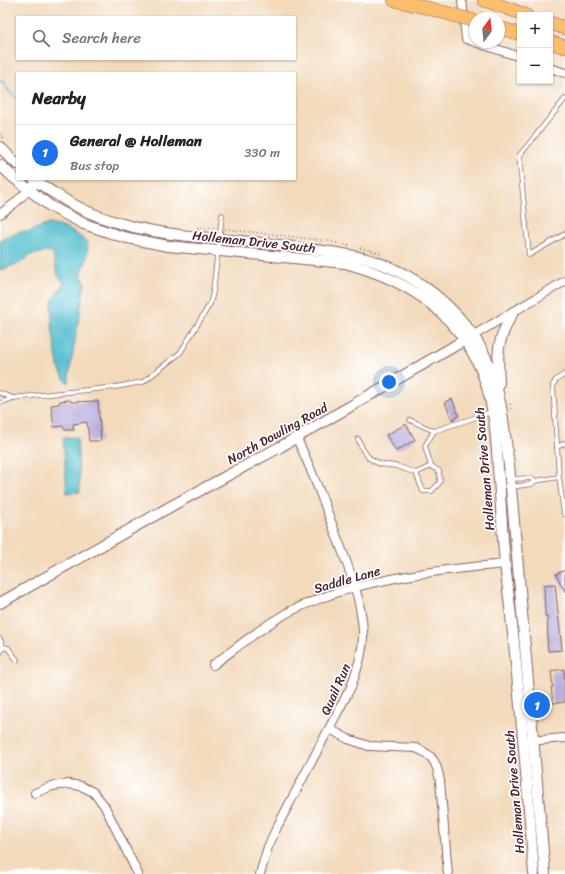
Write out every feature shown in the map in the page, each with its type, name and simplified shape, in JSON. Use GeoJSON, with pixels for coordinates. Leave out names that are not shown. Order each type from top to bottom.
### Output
{"type":"FeatureCollection","features":[{"type":"Feature","properties":{"kind":"highway"},"geometry":{"type":"LineString","coordinates":[[394,0],[469,19]]}},
{"type":"Feature","properties":{"kind":"highway"},"geometry":{"type":"LineString","coordinates":[[490,2],[518,12]]}},
{"type":"Feature","properties":{"kind":"highway"},"geometry":{"type":"LineString","coordinates":[[553,24],[565,28]]}},
{"type":"Feature","properties":{"kind":"highway"},"geometry":{"type":"LineString","coordinates":[[505,30],[517,33]]}},
{"type":"Feature","properties":{"kind":"highway"},"geometry":{"type":"LineString","coordinates":[[553,43],[565,47]]}},
{"type":"Feature","properties":{"kind":"street"},"geometry":{"type":"LineString","coordinates":[[462,0],[466,39],[469,40]]}},
{"type":"Feature","properties":{"kind":"street"},"geometry":{"type":"LineString","coordinates":[[493,48],[517,56]]}},
{"type":"Feature","properties":{"kind":"street"},"geometry":{"type":"LineString","coordinates":[[553,69],[565,73]]}},
{"type":"Feature","properties":{"kind":"street"},"geometry":{"type":"LineString","coordinates":[[0,147],[16,163]]}},
{"type":"Feature","properties":{"kind":"street","name":"Holleman Drive South"},"geometry":{"type":"LineString","coordinates":[[0,165],[16,179]]}},
{"type":"Feature","properties":{"kind":"street","name":"Holleman Drive South"},"geometry":{"type":"LineString","coordinates":[[17,180],[50,206],[65,215],[104,232],[123,237],[168,246],[345,263],[369,270],[403,284],[429,302],[469,338],[488,390],[493,412],[497,443],[505,564],[516,663],[534,874]]}},
{"type":"Feature","properties":{"kind":"street"},"geometry":{"type":"LineString","coordinates":[[0,214],[29,190],[36,180]]}},
{"type":"Feature","properties":{"kind":"street","name":"Holleman Drive South"},"geometry":{"type":"LineString","coordinates":[[36,180],[63,199],[86,212],[109,221],[141,230],[271,244],[372,260],[392,269],[428,290],[445,304],[487,360],[504,400],[503,416],[545,874]]}},
{"type":"Feature","properties":{"kind":"street","name":"North Dowling Road"},"geometry":{"type":"LineString","coordinates":[[0,603],[296,437],[565,281]]}},
{"type":"Feature","properties":{"kind":"street"},"geometry":{"type":"LineString","coordinates":[[504,400],[497,356],[499,342],[504,327],[513,312]]}},
{"type":"Feature","properties":{"kind":"street","name":"Quail Run"},"geometry":{"type":"LineString","coordinates":[[260,874],[268,847],[277,827],[351,687],[361,656],[363,632],[355,587],[307,458],[296,437]]}},
{"type":"Feature","properties":{"kind":"street","name":"Saddle Lane"},"geometry":{"type":"LineString","coordinates":[[213,665],[285,614],[310,602],[355,587],[410,575],[505,564]]}},
{"type":"Feature","properties":{"kind":"street"},"geometry":{"type":"LineString","coordinates":[[330,729],[348,739],[369,746],[416,748],[424,751],[434,761],[439,774],[442,796],[448,874]]}},
{"type":"Feature","properties":{"kind":"street"},"geometry":{"type":"LineString","coordinates":[[523,741],[565,738]]}},
{"type":"Feature","properties":{"kind":"street"},"geometry":{"type":"LineString","coordinates":[[35,793],[52,786],[69,784],[81,786],[93,792],[106,810],[138,874]]}},
{"type":"Feature","properties":{"kind":"lane"},"geometry":{"type":"LineString","coordinates":[[565,99],[519,156],[529,255],[565,234]]}},
{"type":"Feature","properties":{"kind":"lane"},"geometry":{"type":"LineString","coordinates":[[0,403],[13,398],[115,387],[143,382],[180,353],[210,304],[213,292],[222,216]]}},
{"type":"Feature","properties":{"kind":"lane"},"geometry":{"type":"LineString","coordinates":[[565,374],[556,380],[553,385],[559,477],[564,514],[565,513]]}},
{"type":"Feature","properties":{"kind":"lane"},"geometry":{"type":"LineString","coordinates":[[0,393],[13,398]]}},
{"type":"Feature","properties":{"kind":"lane"},"geometry":{"type":"LineString","coordinates":[[416,473],[423,491],[432,491],[440,482],[438,471],[431,466],[425,446],[434,431],[493,412]]}},
{"type":"Feature","properties":{"kind":"lane"},"geometry":{"type":"LineString","coordinates":[[410,420],[434,431]]}},
{"type":"Feature","properties":{"kind":"lane"},"geometry":{"type":"LineString","coordinates":[[358,439],[369,458],[380,464],[396,466],[416,473],[431,466]]}},
{"type":"Feature","properties":{"kind":"lane"},"geometry":{"type":"LineString","coordinates":[[557,447],[565,443]]}},
{"type":"Feature","properties":{"kind":"lane"},"geometry":{"type":"LineString","coordinates":[[510,483],[532,484],[535,481],[559,477]]}},
{"type":"Feature","properties":{"kind":"lane"},"geometry":{"type":"LineString","coordinates":[[510,483],[532,478],[535,481]]}},
{"type":"Feature","properties":{"kind":"lane"},"geometry":{"type":"LineString","coordinates":[[0,639],[2,647],[0,652]]}},
{"type":"Feature","properties":{"kind":"lane"},"geometry":{"type":"LineString","coordinates":[[2,647],[8,648],[17,660]]}},
{"type":"Feature","properties":{"kind":"path"},"geometry":{"type":"LineString","coordinates":[[190,228],[221,228],[328,241],[351,246]]}},
{"type":"Feature","properties":{"kind":"path"},"geometry":{"type":"LineString","coordinates":[[358,247],[386,256]]}},
{"type":"Feature","properties":{"kind":"path"},"geometry":{"type":"LineString","coordinates":[[504,400],[512,415]]}},
{"type":"Feature","properties":{"kind":"water"},"geometry":{"type":"Polygon","coordinates":[[[49,224],[70,230],[88,243],[87,257],[81,275],[85,283],[69,382],[66,382],[58,366],[52,328],[52,302],[64,283],[58,276],[52,251],[30,255],[22,262],[0,270],[0,240],[22,231],[27,232],[49,224]]]}},
{"type":"Feature","properties":{"kind":"water"},"geometry":{"type":"Polygon","coordinates":[[[77,437],[80,492],[67,493],[63,438],[77,437]]]}},
{"type":"Feature","properties":{"kind":"building"},"geometry":{"type":"Polygon","coordinates":[[[452,399],[459,416],[452,420],[445,402],[452,399]]]}},
{"type":"Feature","properties":{"kind":"building"},"geometry":{"type":"Polygon","coordinates":[[[70,400],[71,402],[98,401],[101,441],[89,441],[87,422],[73,424],[74,430],[65,430],[63,426],[54,427],[51,405],[59,404],[60,401],[70,400]]]}},
{"type":"Feature","properties":{"kind":"building"},"geometry":{"type":"Polygon","coordinates":[[[406,424],[415,440],[396,451],[386,435],[406,424]]]}},
{"type":"Feature","properties":{"kind":"building"},"geometry":{"type":"Polygon","coordinates":[[[565,570],[565,592],[556,574],[565,570]]]}},
{"type":"Feature","properties":{"kind":"building"},"geometry":{"type":"Polygon","coordinates":[[[555,584],[562,650],[548,651],[544,585],[555,584]]]}},
{"type":"Feature","properties":{"kind":"building"},"geometry":{"type":"Polygon","coordinates":[[[564,669],[565,702],[553,703],[551,671],[564,669]]]}},
{"type":"Feature","properties":{"kind":"waterway"},"geometry":{"type":"LineString","coordinates":[[0,81],[5,83],[8,90],[16,98]]}},
{"type":"Feature","properties":{"kind":"place","name":"General @ Holleman"},"geometry":{"type":"Point","coordinates":[537,705]}}]}
